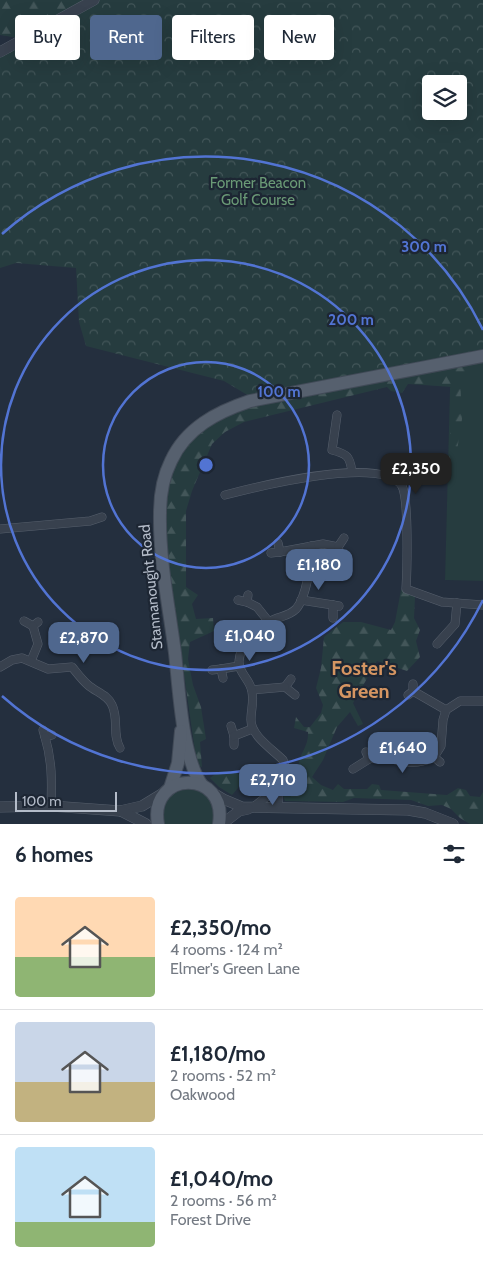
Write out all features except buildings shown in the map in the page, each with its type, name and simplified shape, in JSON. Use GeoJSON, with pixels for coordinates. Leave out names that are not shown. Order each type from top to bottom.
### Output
{"type":"FeatureCollection","features":[{"type":"Feature","properties":{"kind":"main road","name":"Stannanought Road"},"geometry":{"type":"LineString","coordinates":[[220,824],[218,802],[194,771],[182,721],[160,526],[165,476],[179,447],[201,424],[216,414],[250,401],[483,356]]}},
{"type":"Feature","properties":{"kind":"main road","name":"Stannanought Road"},"geometry":{"type":"LineString","coordinates":[[158,824],[157,807],[167,790],[178,763],[182,721]]}},
{"type":"Feature","properties":{"kind":"main road"},"geometry":{"type":"LineString","coordinates":[[167,790],[186,782],[207,789]]}},
{"type":"Feature","properties":{"kind":"street"},"geometry":{"type":"LineString","coordinates":[[0,52],[94,0]]}},
{"type":"Feature","properties":{"kind":"street"},"geometry":{"type":"LineString","coordinates":[[337,415],[332,450],[344,453],[348,457],[352,472]]}},
{"type":"Feature","properties":{"kind":"street"},"geometry":{"type":"LineString","coordinates":[[224,495],[324,475],[352,472],[382,475],[395,480],[402,488],[405,496],[406,589],[442,602],[483,605]]}},
{"type":"Feature","properties":{"kind":"street"},"geometry":{"type":"LineString","coordinates":[[0,529],[90,521],[102,517]]}},
{"type":"Feature","properties":{"kind":"street"},"geometry":{"type":"LineString","coordinates":[[338,547],[344,538]]}},
{"type":"Feature","properties":{"kind":"street"},"geometry":{"type":"LineString","coordinates":[[278,543],[276,552],[324,544],[338,547]]}},
{"type":"Feature","properties":{"kind":"street"},"geometry":{"type":"LineString","coordinates":[[279,807],[277,795],[285,771],[283,760],[252,729],[250,722],[252,690],[239,666],[239,659],[245,645],[256,633],[269,622],[291,613],[298,605],[312,564],[312,546]]}},
{"type":"Feature","properties":{"kind":"street"},"geometry":{"type":"LineString","coordinates":[[338,547],[341,556]]}},
{"type":"Feature","properties":{"kind":"street"},"geometry":{"type":"LineString","coordinates":[[244,599],[258,607],[269,622]]}},
{"type":"Feature","properties":{"kind":"street"},"geometry":{"type":"LineString","coordinates":[[301,600],[336,605],[333,618]]}},
{"type":"Feature","properties":{"kind":"street"},"geometry":{"type":"LineString","coordinates":[[437,644],[455,624],[457,603]]}},
{"type":"Feature","properties":{"kind":"street"},"geometry":{"type":"LineString","coordinates":[[24,621],[36,624],[38,644],[31,661]]}},
{"type":"Feature","properties":{"kind":"street"},"geometry":{"type":"LineString","coordinates":[[72,667],[76,658]]}},
{"type":"Feature","properties":{"kind":"street"},"geometry":{"type":"LineString","coordinates":[[0,667],[17,659],[31,661],[48,669],[72,667]]}},
{"type":"Feature","properties":{"kind":"street"},"geometry":{"type":"LineString","coordinates":[[212,670],[239,666]]}},
{"type":"Feature","properties":{"kind":"street"},"geometry":{"type":"LineString","coordinates":[[72,667],[85,683],[104,695],[112,703],[116,716],[116,736],[121,749]]}},
{"type":"Feature","properties":{"kind":"street"},"geometry":{"type":"LineString","coordinates":[[221,669],[223,678]]}},
{"type":"Feature","properties":{"kind":"street"},"geometry":{"type":"LineString","coordinates":[[285,687],[291,679]]}},
{"type":"Feature","properties":{"kind":"street"},"geometry":{"type":"LineString","coordinates":[[252,690],[285,687],[295,695]]}},
{"type":"Feature","properties":{"kind":"street"},"geometry":{"type":"LineString","coordinates":[[411,690],[446,710]]}},
{"type":"Feature","properties":{"kind":"street"},"geometry":{"type":"LineString","coordinates":[[353,769],[367,756],[413,763],[437,759],[441,746],[443,720],[446,710],[460,701],[483,701]]}},
{"type":"Feature","properties":{"kind":"street"},"geometry":{"type":"LineString","coordinates":[[231,726],[234,745]]}},
{"type":"Feature","properties":{"kind":"street"},"geometry":{"type":"LineString","coordinates":[[234,736],[252,729]]}},
{"type":"Feature","properties":{"kind":"street"},"geometry":{"type":"LineString","coordinates":[[47,734],[52,769],[51,806]]}},
{"type":"Feature","properties":{"kind":"street"},"geometry":{"type":"LineString","coordinates":[[252,808],[279,786]]}},
{"type":"Feature","properties":{"kind":"street"},"geometry":{"type":"LineString","coordinates":[[207,789],[232,804],[252,808]]}},
{"type":"Feature","properties":{"kind":"street"},"geometry":{"type":"LineString","coordinates":[[0,807],[51,806],[120,811],[142,806],[167,790]]}},
{"type":"Feature","properties":{"kind":"street"},"geometry":{"type":"LineString","coordinates":[[220,824],[238,811],[252,808],[298,807],[408,810],[425,813],[453,824]]}},
{"type":"Feature","properties":{"kind":"street"},"geometry":{"type":"LineString","coordinates":[[120,811],[146,824]]}},
{"type":"Feature","properties":{"kind":"green space"},"geometry":{"type":"Polygon","coordinates":[[[0,0],[93,0],[66,15],[15,15],[15,38],[0,35],[0,0]]]}},
{"type":"Feature","properties":{"kind":"green space","name":"Former Beacon Golf Course"},"geometry":{"type":"Polygon","coordinates":[[[94,0],[483,0],[483,353],[249,396],[224,381],[86,346],[79,322],[76,268],[16,263],[0,268],[0,52],[15,44],[15,60],[80,60],[80,15],[67,15],[94,0]]]}},
{"type":"Feature","properties":{"kind":"green space"},"geometry":{"type":"Polygon","coordinates":[[[483,358],[483,372],[460,378],[462,419],[456,457],[449,459],[452,387],[408,384],[402,393],[391,391],[387,387],[244,422],[225,432],[212,444],[192,491],[186,511],[186,587],[198,595],[192,604],[196,619],[213,618],[214,631],[190,642],[188,659],[193,685],[201,707],[206,739],[200,742],[202,767],[197,765],[163,527],[169,476],[187,440],[238,407],[483,358]]]}},
{"type":"Feature","properties":{"kind":"green space"},"geometry":{"type":"Polygon","coordinates":[[[483,359],[483,581],[445,580],[450,388],[454,366],[483,359]]]}},
{"type":"Feature","properties":{"kind":"green space"},"geometry":{"type":"Polygon","coordinates":[[[401,590],[410,591],[415,597],[414,618],[420,630],[416,641],[420,657],[407,671],[377,661],[353,703],[363,724],[358,726],[350,712],[337,727],[323,760],[312,777],[321,785],[333,790],[338,784],[344,789],[367,789],[372,784],[379,785],[381,790],[447,795],[458,788],[466,790],[470,796],[480,797],[483,792],[483,824],[470,824],[451,809],[442,805],[428,806],[411,800],[354,798],[343,802],[285,801],[282,793],[287,772],[294,773],[299,768],[300,759],[308,738],[308,732],[294,728],[296,717],[304,727],[310,727],[321,713],[323,705],[316,688],[321,668],[324,637],[343,622],[361,622],[391,630],[395,622],[401,590]]]}},
{"type":"Feature","properties":{"kind":"green space"},"geometry":{"type":"Polygon","coordinates":[[[235,771],[241,777],[238,788],[232,795],[219,787],[210,778],[218,772],[235,771]]]}},
{"type":"Feature","properties":{"kind":"green space"},"geometry":{"type":"Polygon","coordinates":[[[189,785],[213,799],[214,824],[162,824],[164,798],[189,785]]]}},
{"type":"Feature","properties":{"kind":"district","name":"Foster's Green"},"geometry":{"type":"Point","coordinates":[364,680]}}]}
